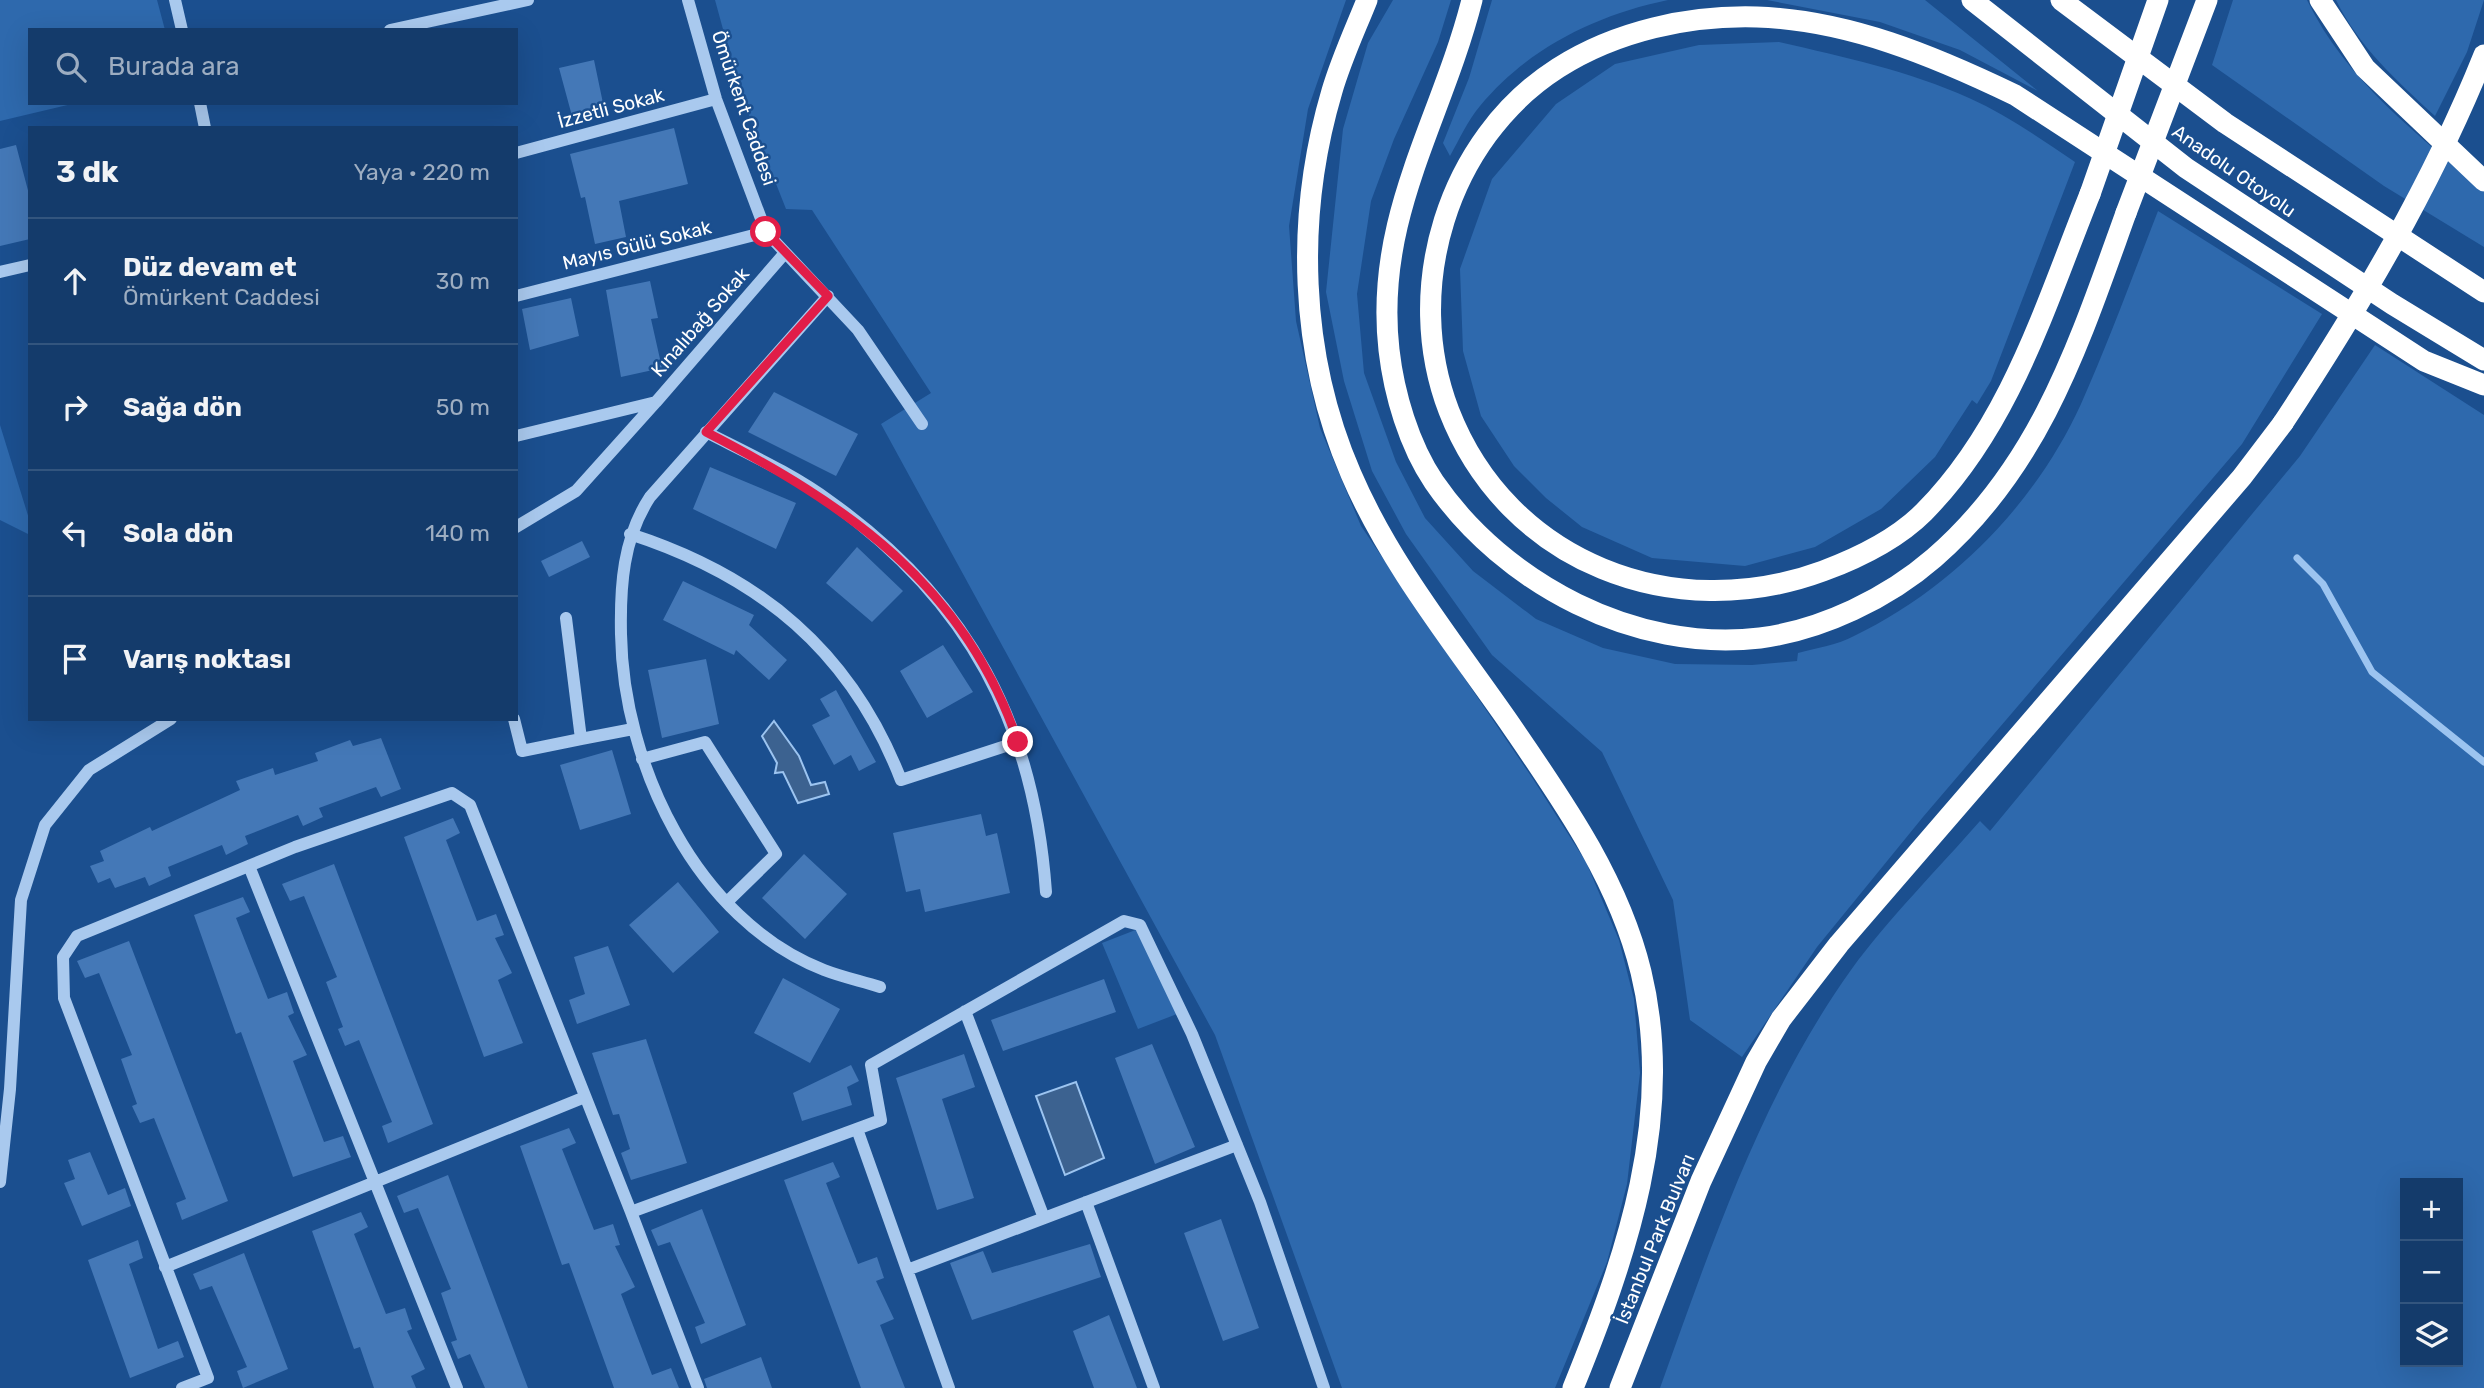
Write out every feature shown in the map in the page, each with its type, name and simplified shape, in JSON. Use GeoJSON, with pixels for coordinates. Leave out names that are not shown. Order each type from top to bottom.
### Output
{"type":"FeatureCollection","features":[{"type":"Feature","properties":{"kind":"highway"},"geometry":{"type":"LineString","coordinates":[[1367,0],[1333,89],[1311,188],[1308,250],[1310,310],[1330,419],[1352,475],[1401,566],[1592,848],[1628,930],[1642,974],[1652,1066],[1648,1149],[1625,1249],[1573,1388]]}},
{"type":"Feature","properties":{"kind":"highway"},"geometry":{"type":"LineString","coordinates":[[1472,0],[1464,34],[1402,201],[1390,250],[1387,296],[1389,350],[1398,396],[1413,439],[1433,481],[1466,521],[1539,583],[1585,608],[1619,621],[1665,635],[1715,639],[1761,638],[1804,628],[1849,610],[1896,588],[1932,560],[1978,517],[2035,437],[2080,340],[2207,0]]}},
{"type":"Feature","properties":{"kind":"highway","name":"Anadolu Otoyolu"},"geometry":{"type":"LineString","coordinates":[[1972,0],[2186,168],[2392,304],[2484,360]]}},
{"type":"Feature","properties":{"kind":"highway","name":"Anadolu Otoyolu"},"geometry":{"type":"LineString","coordinates":[[2061,0],[2225,123],[2484,292]]}},
{"type":"Feature","properties":{"kind":"highway"},"geometry":{"type":"LineString","coordinates":[[2158,0],[2090,194],[2023,360],[1981,442],[1921,516],[1870,550],[1808,576],[1761,587],[1713,591],[1634,582],[1602,570],[1558,546],[1526,522],[1495,487],[1467,448],[1449,411],[1432,336],[1430,297],[1444,214],[1458,182],[1502,119],[1526,93],[1556,69],[1627,35],[1690,22],[1759,17],[1815,24],[1901,46],[1955,66],[2015,95],[2424,361],[2484,385]]}},
{"type":"Feature","properties":{"kind":"highway"},"geometry":{"type":"LineString","coordinates":[[2320,0],[2365,68],[2484,181]]}},
{"type":"Feature","properties":{"kind":"highway","name":"İstanbul Park Bulvarı"},"geometry":{"type":"LineString","coordinates":[[1620,1388],[1701,1181],[1781,1019],[1839,944],[2225,498],[2283,423],[2380,269],[2468,95],[2484,55]]}},
{"type":"Feature","properties":{"kind":"street"},"geometry":{"type":"LineString","coordinates":[[175,0],[182,28]]}},
{"type":"Feature","properties":{"kind":"street"},"geometry":{"type":"LineString","coordinates":[[399,28],[528,0]]}},
{"type":"Feature","properties":{"kind":"street","name":"Ömürkent Caddesi"},"geometry":{"type":"LineString","coordinates":[[688,0],[716,99],[766,232],[858,330],[922,424]]}},
{"type":"Feature","properties":{"kind":"street","name":"İzzetli Sokak"},"geometry":{"type":"LineString","coordinates":[[518,152],[716,99]]}},
{"type":"Feature","properties":{"kind":"street"},"geometry":{"type":"LineString","coordinates":[[200,105],[205,126]]}},
{"type":"Feature","properties":{"kind":"street","name":"Mayıs Gülü Sokak"},"geometry":{"type":"LineString","coordinates":[[518,295],[766,232]]}},
{"type":"Feature","properties":{"kind":"street","name":"Kınalıbağ Sokak"},"geometry":{"type":"LineString","coordinates":[[518,436],[656,402],[784,254]]}},
{"type":"Feature","properties":{"kind":"street"},"geometry":{"type":"LineString","coordinates":[[0,272],[28,265]]}},
{"type":"Feature","properties":{"kind":"street"},"geometry":{"type":"LineString","coordinates":[[828,296],[649,497],[630,534],[621,605],[621,652],[642,759],[666,817],[690,855],[751,925],[785,949],[823,970],[880,987]]}},
{"type":"Feature","properties":{"kind":"street"},"geometry":{"type":"LineString","coordinates":[[518,526],[576,491],[656,402]]}},
{"type":"Feature","properties":{"kind":"street"},"geometry":{"type":"LineString","coordinates":[[706,432],[771,465],[830,501],[879,539],[928,587],[961,627],[984,667],[1018,742],[1042,835],[1046,892]]}},
{"type":"Feature","properties":{"kind":"street"},"geometry":{"type":"LineString","coordinates":[[630,534],[660,544],[726,574],[766,598],[804,630],[853,686],[889,749],[901,780],[1018,742]]}},
{"type":"Feature","properties":{"kind":"street"},"geometry":{"type":"LineString","coordinates":[[566,618],[581,739]]}},
{"type":"Feature","properties":{"kind":"street"},"geometry":{"type":"LineString","coordinates":[[0,1182],[10,1088],[21,900],[45,825],[89,770],[168,721]]}},
{"type":"Feature","properties":{"kind":"street"},"geometry":{"type":"LineString","coordinates":[[514,721],[522,751],[634,729]]}},
{"type":"Feature","properties":{"kind":"street"},"geometry":{"type":"LineString","coordinates":[[642,759],[705,742],[776,854],[728,901]]}},
{"type":"Feature","properties":{"kind":"street"},"geometry":{"type":"LineString","coordinates":[[182,1388],[210,1383],[64,998],[63,957],[77,936],[249,866],[452,793],[470,805],[698,1388]]}},
{"type":"Feature","properties":{"kind":"street"},"geometry":{"type":"LineString","coordinates":[[249,866],[457,1388]]}},
{"type":"Feature","properties":{"kind":"street"},"geometry":{"type":"LineString","coordinates":[[631,1212],[881,1120],[871,1065],[1124,921],[1140,925],[1192,1034],[1260,1202],[1324,1388]]}},
{"type":"Feature","properties":{"kind":"street"},"geometry":{"type":"LineString","coordinates":[[965,1011],[1044,1218]]}},
{"type":"Feature","properties":{"kind":"street"},"geometry":{"type":"LineString","coordinates":[[165,1267],[585,1097]]}},
{"type":"Feature","properties":{"kind":"street"},"geometry":{"type":"LineString","coordinates":[[857,1129],[949,1388]]}},
{"type":"Feature","properties":{"kind":"street"},"geometry":{"type":"LineString","coordinates":[[907,1270],[1237,1145]]}},
{"type":"Feature","properties":{"kind":"street"},"geometry":{"type":"LineString","coordinates":[[1086,1202],[1154,1388]]}},
{"type":"Feature","properties":{"kind":"shaded area"},"geometry":{"type":"Polygon","coordinates":[[[0,0],[157,0],[164,28],[28,28],[28,105],[68,105],[0,121],[0,0]]]}},
{"type":"Feature","properties":{"kind":"shaded area"},"geometry":{"type":"Polygon","coordinates":[[[715,0],[1346,0],[1308,109],[1289,226],[1296,321],[1320,428],[1361,526],[1533,779],[1586,862],[1619,940],[1634,999],[1640,1073],[1627,1184],[1607,1262],[1555,1388],[1342,1388],[1215,1035],[881,424],[931,393],[812,210],[786,209],[741,95],[715,0]]]}},
{"type":"Feature","properties":{"kind":"shaded area"},"geometry":{"type":"Polygon","coordinates":[[[1393,0],[1451,0],[1438,42],[1394,139],[1371,201],[1357,294],[1364,373],[1396,462],[1425,518],[1473,571],[1536,619],[1603,648],[1675,664],[1752,665],[1797,661],[1798,653],[1848,639],[1890,617],[1924,594],[1987,540],[2015,509],[2062,440],[2081,404],[2158,211],[2322,314],[2242,444],[1923,817],[1817,947],[1742,1057],[1690,1020],[1673,900],[1602,752],[1492,655],[1406,534],[1372,471],[1344,381],[1326,292],[1343,129],[1368,43],[1393,0]]]}},
{"type":"Feature","properties":{"kind":"shaded area"},"geometry":{"type":"Polygon","coordinates":[[[1492,0],[1668,0],[1641,6],[1590,25],[1542,51],[1499,85],[1480,106],[1450,156],[1443,143],[1469,78],[1492,0]]]}},
{"type":"Feature","properties":{"kind":"shaded area"},"geometry":{"type":"Polygon","coordinates":[[[1767,0],[1925,0],[2038,91],[1960,50],[1880,22],[1767,0]]]}},
{"type":"Feature","properties":{"kind":"shaded area"},"geometry":{"type":"Polygon","coordinates":[[[2233,0],[2307,0],[2342,56],[2385,105],[2484,192],[2484,247],[2384,186],[2212,65],[2233,0]]]}},
{"type":"Feature","properties":{"kind":"shaded area"},"geometry":{"type":"Polygon","coordinates":[[[2336,0],[2484,0],[2467,52],[2435,116],[2367,48],[2336,0]]]}},
{"type":"Feature","properties":{"kind":"shaded area"},"geometry":{"type":"Polygon","coordinates":[[[1779,42],[1876,66],[1946,88],[1997,112],[2075,162],[1991,381],[1977,404],[1972,400],[1935,457],[1881,509],[1815,547],[1745,566],[1652,558],[1582,527],[1546,498],[1514,466],[1481,416],[1463,351],[1460,269],[1492,179],[1556,104],[1615,64],[1699,45],[1779,42]]]}},
{"type":"Feature","properties":{"kind":"shaded area"},"geometry":{"type":"Polygon","coordinates":[[[2375,345],[2484,415],[2484,1388],[1660,1388],[1741,1172],[1791,1068],[1819,1018],[1865,951],[1980,821],[1990,831],[2300,456],[2375,345]]]}},
{"type":"Feature","properties":{"kind":"shaded area"},"geometry":{"type":"Polygon","coordinates":[[[0,425],[28,516],[28,534],[0,520],[0,425]]]}},
{"type":"Feature","properties":{"kind":"shaded area"},"geometry":{"type":"Polygon","coordinates":[[[774,721],[799,756],[811,785],[825,782],[829,794],[798,803],[783,772],[775,773],[777,763],[762,736],[774,721]]]}},
{"type":"Feature","properties":{"kind":"shaded area"},"geometry":{"type":"Polygon","coordinates":[[[1138,929],[1177,1014],[1138,1029],[1102,943],[1138,929]]]}},
{"type":"Feature","properties":{"kind":"shaded area"},"geometry":{"type":"Polygon","coordinates":[[[1076,1082],[1104,1158],[1065,1175],[1036,1096],[1076,1082]]]}},
{"type":"Feature","properties":{"kind":"building"},"geometry":{"type":"Polygon","coordinates":[[[594,60],[604,108],[572,116],[559,68],[594,60]]]}},
{"type":"Feature","properties":{"kind":"building"},"geometry":{"type":"Polygon","coordinates":[[[674,128],[688,184],[619,201],[626,237],[595,244],[585,197],[581,198],[570,154],[674,128]]]}},
{"type":"Feature","properties":{"kind":"building"},"geometry":{"type":"Polygon","coordinates":[[[16,145],[28,190],[28,239],[0,246],[0,149],[16,145]]]}},
{"type":"Feature","properties":{"kind":"building"},"geometry":{"type":"Polygon","coordinates":[[[650,281],[658,318],[651,319],[662,368],[621,377],[606,290],[650,281]]]}},
{"type":"Feature","properties":{"kind":"building"},"geometry":{"type":"Polygon","coordinates":[[[571,298],[579,336],[530,350],[522,309],[571,298]]]}},
{"type":"Feature","properties":{"kind":"building"},"geometry":{"type":"Polygon","coordinates":[[[774,392],[858,434],[836,476],[748,432],[774,392]]]}},
{"type":"Feature","properties":{"kind":"building"},"geometry":{"type":"Polygon","coordinates":[[[710,467],[796,503],[776,549],[693,509],[710,467]]]}},
{"type":"Feature","properties":{"kind":"building"},"geometry":{"type":"Polygon","coordinates":[[[582,541],[590,557],[549,577],[541,561],[582,541]]]}},
{"type":"Feature","properties":{"kind":"building"},"geometry":{"type":"Polygon","coordinates":[[[857,547],[903,591],[872,622],[826,583],[857,547]]]}},
{"type":"Feature","properties":{"kind":"building"},"geometry":{"type":"Polygon","coordinates":[[[683,581],[754,615],[749,625],[787,660],[769,680],[736,650],[734,655],[663,620],[683,581]]]}},
{"type":"Feature","properties":{"kind":"building"},"geometry":{"type":"Polygon","coordinates":[[[943,645],[973,692],[927,718],[900,671],[943,645]]]}},
{"type":"Feature","properties":{"kind":"building"},"geometry":{"type":"Polygon","coordinates":[[[706,659],[719,724],[662,738],[648,670],[706,659]]]}},
{"type":"Feature","properties":{"kind":"building"},"geometry":{"type":"Polygon","coordinates":[[[836,690],[876,762],[859,771],[851,755],[834,765],[812,725],[830,716],[820,699],[836,690]]]}},
{"type":"Feature","properties":{"kind":"building"},"geometry":{"type":"Polygon","coordinates":[[[381,738],[401,789],[381,797],[376,787],[319,808],[323,817],[303,826],[298,815],[245,836],[248,844],[226,855],[222,845],[168,867],[171,876],[149,886],[145,877],[115,888],[110,878],[98,883],[90,866],[104,861],[100,851],[150,827],[152,831],[240,790],[236,781],[273,768],[275,775],[318,761],[315,753],[350,740],[353,746],[381,738]]]}},
{"type":"Feature","properties":{"kind":"building"},"geometry":{"type":"Polygon","coordinates":[[[612,750],[631,814],[580,830],[560,765],[612,750]]]}},
{"type":"Feature","properties":{"kind":"building"},"geometry":{"type":"Polygon","coordinates":[[[981,814],[986,836],[997,833],[1010,893],[925,912],[920,889],[906,892],[893,833],[981,814]]]}},
{"type":"Feature","properties":{"kind":"building"},"geometry":{"type":"Polygon","coordinates":[[[453,818],[460,833],[446,840],[477,921],[496,914],[504,935],[495,938],[512,973],[498,980],[523,1043],[484,1057],[404,837],[453,818]]]}},
{"type":"Feature","properties":{"kind":"building"},"geometry":{"type":"Polygon","coordinates":[[[804,854],[847,894],[805,939],[762,898],[804,854]]]}},
{"type":"Feature","properties":{"kind":"building"},"geometry":{"type":"Polygon","coordinates":[[[334,864],[433,1124],[388,1143],[382,1126],[392,1122],[359,1040],[345,1046],[338,1029],[343,1027],[326,982],[337,977],[304,896],[290,901],[282,884],[334,864]]]}},
{"type":"Feature","properties":{"kind":"building"},"geometry":{"type":"Polygon","coordinates":[[[678,882],[719,932],[673,973],[629,925],[678,882]]]}},
{"type":"Feature","properties":{"kind":"building"},"geometry":{"type":"Polygon","coordinates":[[[243,897],[250,912],[236,918],[268,999],[287,992],[294,1013],[288,1016],[307,1055],[293,1061],[324,1142],[343,1136],[351,1157],[293,1177],[241,1032],[236,1034],[194,915],[243,897]]]}},
{"type":"Feature","properties":{"kind":"building"},"geometry":{"type":"Polygon","coordinates":[[[129,941],[228,1201],[182,1220],[176,1203],[186,1199],[154,1118],[140,1123],[132,1106],[137,1104],[121,1059],[132,1055],[99,973],[85,978],[77,961],[129,941]]]}},
{"type":"Feature","properties":{"kind":"building"},"geometry":{"type":"Polygon","coordinates":[[[608,946],[630,1005],[577,1024],[569,1000],[585,994],[574,957],[608,946]]]}},
{"type":"Feature","properties":{"kind":"building"},"geometry":{"type":"Polygon","coordinates":[[[783,978],[840,1009],[810,1063],[754,1033],[783,978]]]}},
{"type":"Feature","properties":{"kind":"building"},"geometry":{"type":"Polygon","coordinates":[[[1104,979],[1116,1012],[1003,1051],[991,1020],[1104,979]]]}},
{"type":"Feature","properties":{"kind":"building"},"geometry":{"type":"Polygon","coordinates":[[[646,1039],[687,1163],[631,1180],[621,1153],[630,1149],[619,1114],[613,1115],[592,1053],[646,1039]]]}},
{"type":"Feature","properties":{"kind":"building"},"geometry":{"type":"Polygon","coordinates":[[[1152,1044],[1195,1147],[1155,1164],[1115,1058],[1152,1044]]]}},
{"type":"Feature","properties":{"kind":"building"},"geometry":{"type":"Polygon","coordinates":[[[964,1054],[975,1087],[942,1099],[974,1198],[937,1210],[896,1078],[964,1054]]]}},
{"type":"Feature","properties":{"kind":"building"},"geometry":{"type":"Polygon","coordinates":[[[851,1065],[859,1081],[847,1087],[852,1105],[802,1121],[793,1093],[851,1065]]]}},
{"type":"Feature","properties":{"kind":"building"},"geometry":{"type":"Polygon","coordinates":[[[569,1128],[576,1143],[562,1149],[594,1230],[613,1224],[620,1245],[615,1246],[635,1287],[621,1294],[652,1375],[671,1368],[679,1388],[614,1388],[569,1263],[562,1265],[520,1146],[569,1128]]]}},
{"type":"Feature","properties":{"kind":"building"},"geometry":{"type":"Polygon","coordinates":[[[90,1152],[108,1195],[125,1188],[131,1206],[82,1226],[64,1183],[75,1179],[68,1160],[90,1152]]]}},
{"type":"Feature","properties":{"kind":"building"},"geometry":{"type":"Polygon","coordinates":[[[833,1162],[840,1177],[826,1183],[858,1264],[877,1257],[884,1278],[876,1281],[894,1319],[880,1325],[905,1388],[861,1388],[784,1180],[833,1162]]]}},
{"type":"Feature","properties":{"kind":"building"},"geometry":{"type":"Polygon","coordinates":[[[448,1175],[528,1388],[485,1388],[470,1354],[458,1359],[451,1342],[457,1340],[441,1293],[451,1289],[418,1208],[404,1213],[397,1196],[448,1175]]]}},
{"type":"Feature","properties":{"kind":"building"},"geometry":{"type":"Polygon","coordinates":[[[702,1209],[746,1325],[701,1344],[695,1327],[705,1323],[670,1242],[658,1246],[651,1230],[702,1209]]]}},
{"type":"Feature","properties":{"kind":"building"},"geometry":{"type":"Polygon","coordinates":[[[361,1212],[368,1227],[354,1234],[386,1314],[405,1308],[412,1329],[407,1331],[425,1369],[411,1376],[416,1388],[374,1388],[360,1347],[354,1349],[312,1231],[361,1212]]]}},
{"type":"Feature","properties":{"kind":"building"},"geometry":{"type":"Polygon","coordinates":[[[1221,1219],[1259,1328],[1223,1341],[1184,1233],[1221,1219]]]}},
{"type":"Feature","properties":{"kind":"building"},"geometry":{"type":"Polygon","coordinates":[[[138,1240],[143,1258],[129,1264],[158,1349],[178,1341],[184,1357],[130,1378],[88,1260],[138,1240]]]}},
{"type":"Feature","properties":{"kind":"building"},"geometry":{"type":"Polygon","coordinates":[[[1090,1244],[1101,1277],[972,1320],[950,1263],[983,1251],[992,1273],[1090,1244]]]}},
{"type":"Feature","properties":{"kind":"building"},"geometry":{"type":"Polygon","coordinates":[[[244,1253],[288,1369],[243,1388],[237,1371],[247,1367],[212,1286],[200,1290],[193,1274],[244,1253]]]}},
{"type":"Feature","properties":{"kind":"building"},"geometry":{"type":"Polygon","coordinates":[[[1109,1315],[1137,1388],[1094,1388],[1073,1331],[1109,1315]]]}},
{"type":"Feature","properties":{"kind":"building"},"geometry":{"type":"Polygon","coordinates":[[[761,1357],[772,1388],[707,1388],[704,1379],[761,1357]]]}},
{"type":"Feature","properties":{"kind":"waterway"},"geometry":{"type":"LineString","coordinates":[[2297,558],[2323,584],[2372,672],[2484,762]]}},
{"type":"Feature","properties":{"kind":"route"},"geometry":{"type":"LineString","coordinates":[[766,232],[784,254],[828,296],[706,432],[771,465],[830,501],[879,539],[928,587],[961,627],[1012,723],[1018,742]]}}]}
